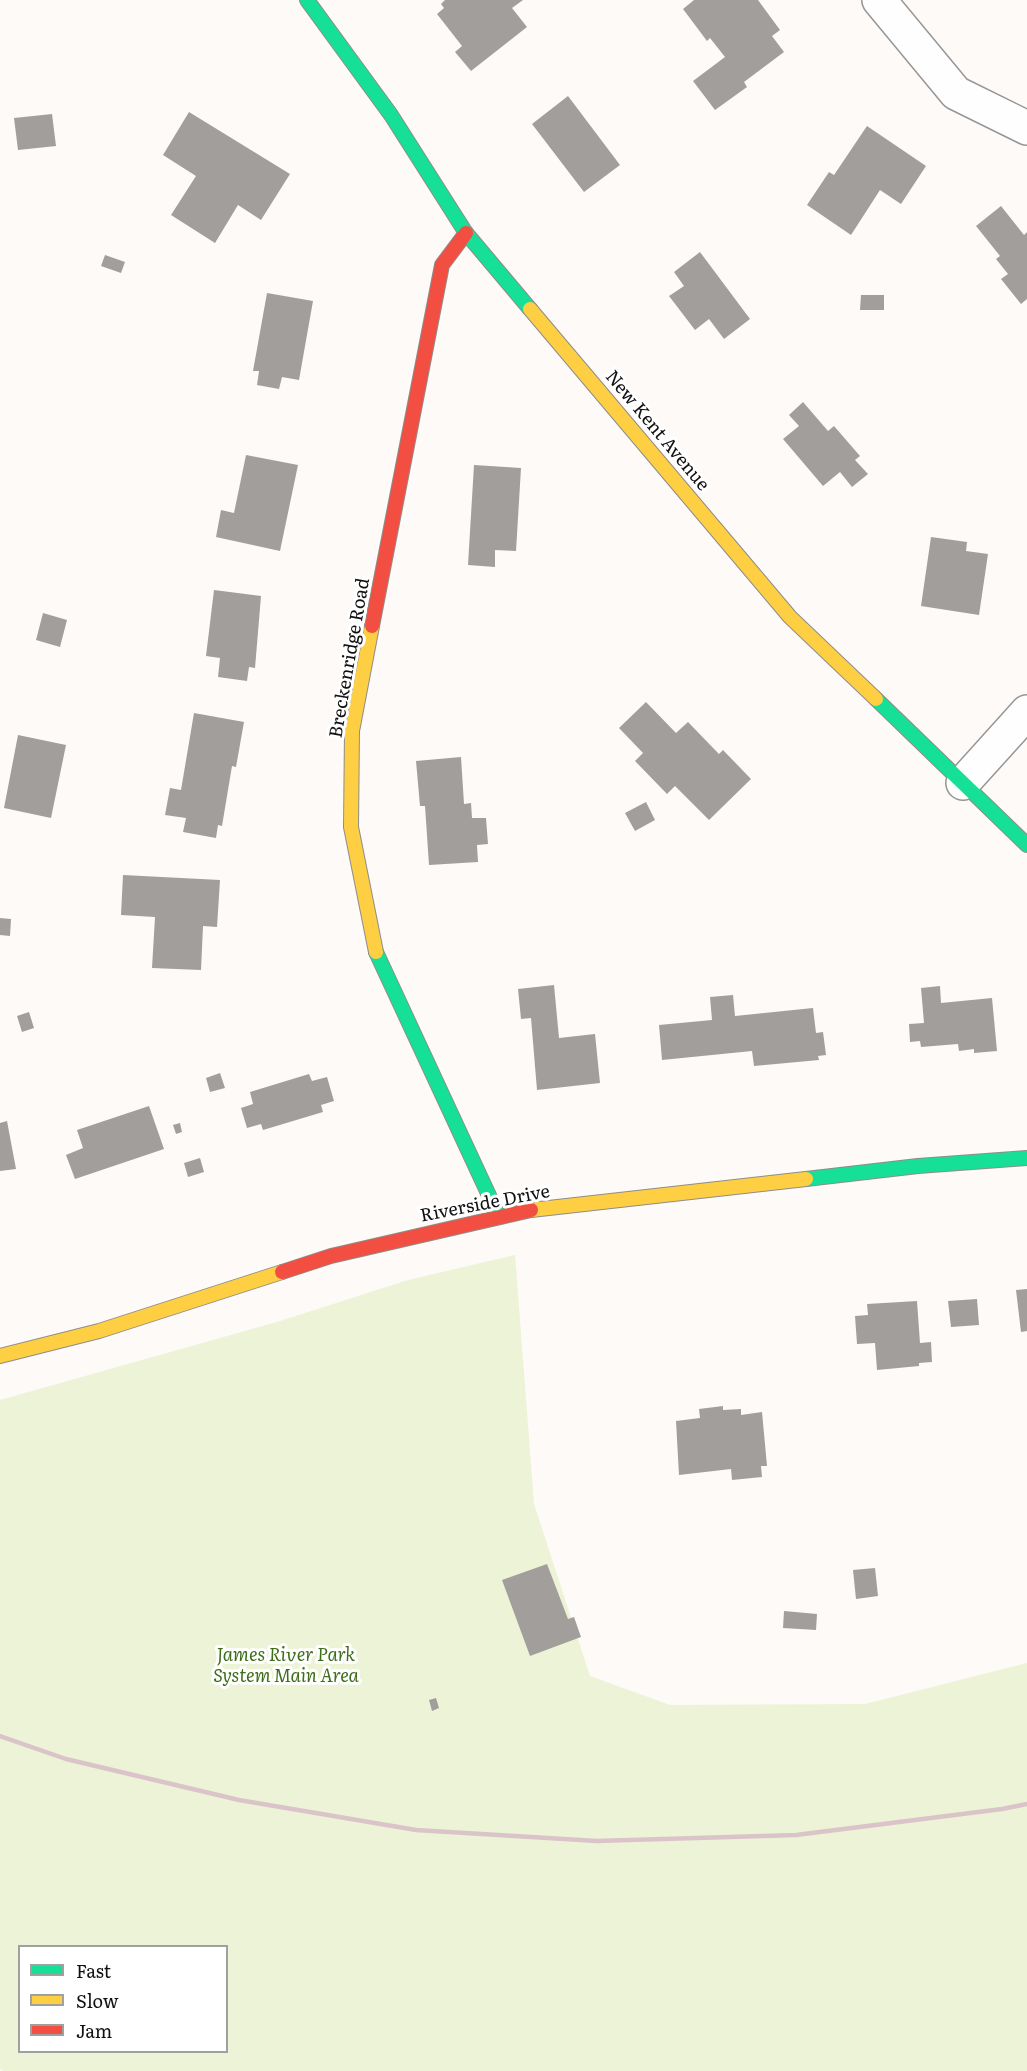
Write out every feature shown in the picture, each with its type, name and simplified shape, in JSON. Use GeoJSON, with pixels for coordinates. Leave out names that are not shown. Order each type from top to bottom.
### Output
{"type":"FeatureCollection","features":[{"type":"Feature","properties":{"kind":"street","name":"New Kent Avenue"},"geometry":{"type":"LineString","coordinates":[[307,0],[391,115],[466,233],[790,616],[1027,845]]}},
{"type":"Feature","properties":{"kind":"street"},"geometry":{"type":"LineString","coordinates":[[879,0],[956,93],[1027,128]]}},
{"type":"Feature","properties":{"kind":"street","name":"Breckenridge Road"},"geometry":{"type":"LineString","coordinates":[[466,233],[442,265],[352,731],[351,827],[376,952],[499,1216]]}},
{"type":"Feature","properties":{"kind":"street"},"geometry":{"type":"LineString","coordinates":[[963,783],[1027,712]]}},
{"type":"Feature","properties":{"kind":"street","name":"Riverside Drive"},"geometry":{"type":"LineString","coordinates":[[0,1356],[99,1331],[332,1256],[499,1216],[918,1166],[1027,1158]]}},
{"type":"Feature","properties":{"kind":"green space","name":"James River Park System Main Area"},"geometry":{"type":"Polygon","coordinates":[[[515,1255],[534,1504],[590,1676],[670,1705],[865,1704],[1027,1663],[1027,2071],[3,2071],[0,2069],[0,1400],[277,1322],[408,1280],[515,1255]]]}},
{"type":"Feature","properties":{"kind":"building"},"geometry":{"type":"Polygon","coordinates":[[[445,0],[523,0],[512,8],[527,27],[471,71],[455,52],[462,46],[437,14],[444,8],[441,4],[445,0]]]}},
{"type":"Feature","properties":{"kind":"building"},"geometry":{"type":"Polygon","coordinates":[[[694,0],[758,0],[780,30],[772,36],[784,52],[744,82],[747,87],[715,110],[693,81],[725,57],[710,38],[707,41],[683,9],[694,0]]]}},
{"type":"Feature","properties":{"kind":"building"},"geometry":{"type":"Polygon","coordinates":[[[568,96],[620,165],[584,192],[532,124],[568,96]]]}},
{"type":"Feature","properties":{"kind":"building"},"geometry":{"type":"Polygon","coordinates":[[[189,112],[290,174],[261,220],[238,205],[215,243],[171,215],[196,176],[163,155],[189,112]]]}},
{"type":"Feature","properties":{"kind":"building"},"geometry":{"type":"Polygon","coordinates":[[[52,114],[56,146],[18,150],[14,118],[52,114]]]}},
{"type":"Feature","properties":{"kind":"building"},"geometry":{"type":"Polygon","coordinates":[[[867,126],[926,166],[901,204],[880,190],[851,235],[807,205],[829,172],[834,175],[867,126]]]}},
{"type":"Feature","properties":{"kind":"building"},"geometry":{"type":"Polygon","coordinates":[[[1001,206],[1024,235],[1027,232],[1027,299],[1021,304],[1001,279],[1008,274],[996,259],[1000,256],[976,226],[1001,206]]]}},
{"type":"Feature","properties":{"kind":"building"},"geometry":{"type":"Polygon","coordinates":[[[700,252],[750,319],[724,339],[709,319],[695,330],[669,296],[684,286],[674,272],[700,252]]]}},
{"type":"Feature","properties":{"kind":"building"},"geometry":{"type":"Polygon","coordinates":[[[105,255],[125,262],[121,273],[101,266],[105,255]]]}},
{"type":"Feature","properties":{"kind":"building"},"geometry":{"type":"Polygon","coordinates":[[[267,293],[313,301],[299,380],[282,377],[279,389],[257,385],[259,371],[253,371],[267,293]]]}},
{"type":"Feature","properties":{"kind":"building"},"geometry":{"type":"Polygon","coordinates":[[[861,295],[884,295],[884,310],[860,310],[861,295]]]}},
{"type":"Feature","properties":{"kind":"building"},"geometry":{"type":"Polygon","coordinates":[[[803,402],[828,431],[834,426],[860,456],[855,460],[868,474],[852,487],[840,472],[823,486],[783,439],[799,426],[789,415],[803,402]]]}},
{"type":"Feature","properties":{"kind":"building"},"geometry":{"type":"Polygon","coordinates":[[[246,455],[298,465],[280,551],[216,537],[221,510],[234,513],[246,455]]]}},
{"type":"Feature","properties":{"kind":"building"},"geometry":{"type":"Polygon","coordinates":[[[474,465],[521,468],[516,551],[495,550],[495,567],[468,565],[474,465]]]}},
{"type":"Feature","properties":{"kind":"building"},"geometry":{"type":"Polygon","coordinates":[[[931,537],[967,542],[966,551],[988,554],[979,615],[921,606],[931,537]]]}},
{"type":"Feature","properties":{"kind":"building"},"geometry":{"type":"Polygon","coordinates":[[[214,590],[261,596],[255,668],[249,667],[247,681],[218,677],[220,658],[206,656],[214,590]]]}},
{"type":"Feature","properties":{"kind":"building"},"geometry":{"type":"Polygon","coordinates":[[[43,613],[67,620],[60,647],[36,640],[43,613]]]}},
{"type":"Feature","properties":{"kind":"building"},"geometry":{"type":"Polygon","coordinates":[[[646,702],[676,733],[688,722],[719,754],[723,750],[751,779],[709,820],[675,786],[667,794],[635,761],[643,753],[619,728],[646,702]]]}},
{"type":"Feature","properties":{"kind":"building"},"geometry":{"type":"Polygon","coordinates":[[[194,713],[244,722],[236,767],[232,766],[222,826],[218,825],[216,838],[183,832],[186,818],[165,815],[170,788],[181,790],[194,713]]]}},
{"type":"Feature","properties":{"kind":"building"},"geometry":{"type":"Polygon","coordinates":[[[18,735],[66,745],[51,818],[4,808],[18,735]]]}},
{"type":"Feature","properties":{"kind":"building"},"geometry":{"type":"Polygon","coordinates":[[[461,757],[464,804],[471,803],[472,818],[486,818],[488,844],[477,845],[478,862],[429,865],[425,806],[420,806],[416,761],[461,757]]]}},
{"type":"Feature","properties":{"kind":"building"},"geometry":{"type":"Polygon","coordinates":[[[646,802],[655,820],[635,831],[625,813],[646,802]]]}},
{"type":"Feature","properties":{"kind":"building"},"geometry":{"type":"Polygon","coordinates":[[[123,875],[220,880],[217,927],[203,926],[201,970],[152,968],[155,917],[121,915],[123,875]]]}},
{"type":"Feature","properties":{"kind":"building"},"geometry":{"type":"Polygon","coordinates":[[[0,918],[11,919],[10,936],[0,935],[0,918]]]}},
{"type":"Feature","properties":{"kind":"building"},"geometry":{"type":"Polygon","coordinates":[[[554,985],[559,1038],[595,1034],[600,1083],[537,1090],[531,1018],[521,1019],[518,989],[554,985]]]}},
{"type":"Feature","properties":{"kind":"building"},"geometry":{"type":"Polygon","coordinates":[[[940,986],[941,1003],[992,998],[997,1051],[974,1053],[974,1049],[959,1051],[958,1044],[921,1047],[920,1041],[910,1042],[909,1024],[924,1023],[921,988],[940,986]]]}},
{"type":"Feature","properties":{"kind":"building"},"geometry":{"type":"Polygon","coordinates":[[[733,995],[735,1016],[813,1008],[816,1033],[823,1032],[826,1055],[818,1056],[819,1060],[754,1066],[752,1051],[662,1060],[659,1025],[712,1020],[710,997],[733,995]]]}},
{"type":"Feature","properties":{"kind":"building"},"geometry":{"type":"Polygon","coordinates":[[[29,1012],[34,1028],[22,1032],[17,1016],[29,1012]]]}},
{"type":"Feature","properties":{"kind":"building"},"geometry":{"type":"Polygon","coordinates":[[[220,1073],[225,1088],[210,1092],[206,1078],[220,1073]]]}},
{"type":"Feature","properties":{"kind":"building"},"geometry":{"type":"Polygon","coordinates":[[[309,1074],[312,1081],[327,1077],[334,1101],[321,1105],[323,1112],[263,1130],[261,1124],[247,1128],[241,1108],[253,1104],[250,1092],[309,1074]]]}},
{"type":"Feature","properties":{"kind":"building"},"geometry":{"type":"Polygon","coordinates":[[[149,1106],[164,1149],[75,1179],[66,1155],[83,1148],[77,1130],[149,1106]]]}},
{"type":"Feature","properties":{"kind":"building"},"geometry":{"type":"Polygon","coordinates":[[[7,1121],[16,1169],[0,1171],[0,1123],[7,1121]]]}},
{"type":"Feature","properties":{"kind":"building"},"geometry":{"type":"Polygon","coordinates":[[[180,1123],[182,1132],[176,1134],[173,1125],[180,1123]]]}},
{"type":"Feature","properties":{"kind":"building"},"geometry":{"type":"Polygon","coordinates":[[[200,1158],[204,1172],[188,1177],[184,1163],[200,1158]]]}},
{"type":"Feature","properties":{"kind":"building"},"geometry":{"type":"Polygon","coordinates":[[[1027,1289],[1027,1331],[1021,1332],[1016,1290],[1027,1289]]]}},
{"type":"Feature","properties":{"kind":"building"},"geometry":{"type":"Polygon","coordinates":[[[977,1299],[979,1325],[951,1327],[948,1301],[977,1299]]]}},
{"type":"Feature","properties":{"kind":"building"},"geometry":{"type":"Polygon","coordinates":[[[917,1301],[920,1343],[931,1342],[932,1362],[919,1363],[919,1366],[877,1370],[875,1343],[857,1344],[855,1316],[868,1315],[867,1304],[917,1301]]]}},
{"type":"Feature","properties":{"kind":"building"},"geometry":{"type":"Polygon","coordinates":[[[723,1406],[723,1410],[741,1409],[741,1415],[762,1412],[767,1466],[761,1466],[762,1477],[732,1480],[731,1469],[679,1475],[676,1421],[700,1418],[699,1409],[723,1406]]]}},
{"type":"Feature","properties":{"kind":"building"},"geometry":{"type":"Polygon","coordinates":[[[547,1564],[568,1619],[574,1617],[581,1637],[530,1656],[502,1580],[547,1564]]]}},
{"type":"Feature","properties":{"kind":"building"},"geometry":{"type":"Polygon","coordinates":[[[875,1568],[878,1596],[856,1599],[853,1570],[875,1568]]]}},
{"type":"Feature","properties":{"kind":"building"},"geometry":{"type":"Polygon","coordinates":[[[784,1611],[817,1614],[816,1630],[783,1628],[784,1611]]]}},
{"type":"Feature","properties":{"kind":"building"},"geometry":{"type":"Polygon","coordinates":[[[436,1698],[439,1708],[432,1711],[429,1700],[436,1698]]]}},
{"type":"Feature","properties":{"kind":"railway"},"geometry":{"type":"LineString","coordinates":[[0,1736],[66,1759],[239,1800],[416,1830],[597,1841],[796,1835],[1027,1804]]}},
{"type":"Feature","properties":{"kind":"traffic: fast"},"geometry":{"type":"LineString","coordinates":[[307,0],[391,115],[466,233],[530,309]]}},
{"type":"Feature","properties":{"kind":"traffic: fast"},"geometry":{"type":"LineString","coordinates":[[876,699],[1027,845]]}},
{"type":"Feature","properties":{"kind":"traffic: fast"},"geometry":{"type":"LineString","coordinates":[[376,952],[499,1217]]}},
{"type":"Feature","properties":{"kind":"traffic: fast"},"geometry":{"type":"LineString","coordinates":[[806,1179],[918,1166],[1027,1158]]}},
{"type":"Feature","properties":{"kind":"traffic: slow"},"geometry":{"type":"LineString","coordinates":[[530,309],[790,617],[876,699]]}},
{"type":"Feature","properties":{"kind":"traffic: slow"},"geometry":{"type":"LineString","coordinates":[[372,626],[352,731],[351,827],[376,952]]}},
{"type":"Feature","properties":{"kind":"traffic: slow"},"geometry":{"type":"LineString","coordinates":[[531,1210],[806,1179]]}},
{"type":"Feature","properties":{"kind":"traffic: slow"},"geometry":{"type":"LineString","coordinates":[[0,1356],[99,1331],[282,1272]]}},
{"type":"Feature","properties":{"kind":"traffic: jam"},"geometry":{"type":"LineString","coordinates":[[372,626],[442,265],[466,233]]}},
{"type":"Feature","properties":{"kind":"traffic: jam"},"geometry":{"type":"LineString","coordinates":[[282,1272],[331,1256],[531,1210]]}}]}
